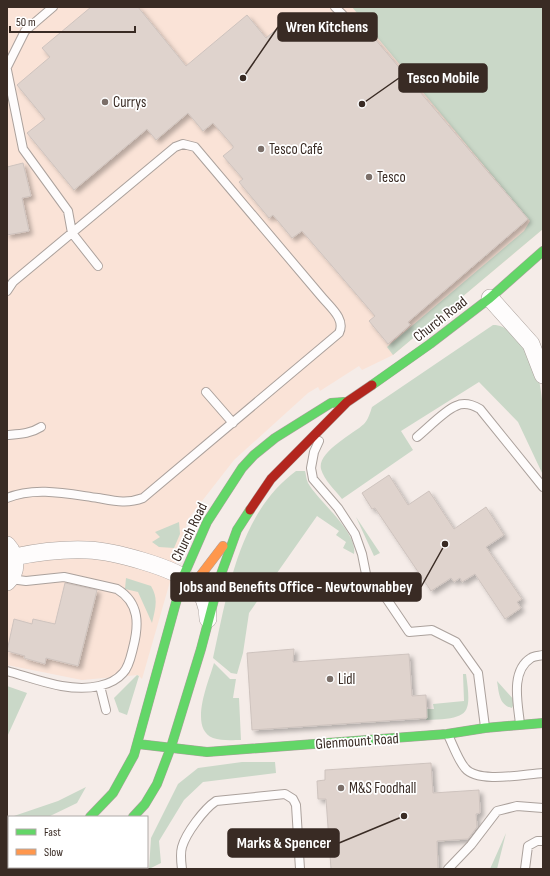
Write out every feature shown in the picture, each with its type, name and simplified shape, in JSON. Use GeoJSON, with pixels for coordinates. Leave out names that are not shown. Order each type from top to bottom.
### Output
{"type":"FeatureCollection","features":[{"type":"Feature","properties":{"kind":"street","name":"Church Road"},"geometry":{"type":"LineString","coordinates":[[134,816],[145,804],[157,784],[171,747],[220,577],[237,530],[270,479],[326,425],[347,402],[407,362],[490,298],[543,251]]}},
{"type":"Feature","properties":{"kind":"street"},"geometry":{"type":"LineString","coordinates":[[490,298],[530,344],[543,375]]}},
{"type":"Feature","properties":{"kind":"street","name":"Church Road"},"geometry":{"type":"LineString","coordinates":[[91,816],[100,809],[116,791],[128,770],[138,744],[188,580],[199,537],[207,522],[242,468],[254,455],[275,438],[331,403],[347,402]]}},
{"type":"Feature","properties":{"kind":"street"},"geometry":{"type":"LineString","coordinates":[[188,580],[237,530]]}},
{"type":"Feature","properties":{"kind":"street"},"geometry":{"type":"LineString","coordinates":[[8,581],[15,565],[11,551],[88,550],[142,561],[188,580],[205,600],[208,608],[208,619]]}},
{"type":"Feature","properties":{"kind":"street","name":"Glenmount Road"},"geometry":{"type":"LineString","coordinates":[[138,744],[150,744],[207,752],[448,734],[485,728],[543,723]]}},
{"type":"Feature","properties":{"kind":"street"},"geometry":{"type":"LineString","coordinates":[[142,816],[145,804]]}},
{"type":"Feature","properties":{"kind":"lane"},"geometry":{"type":"LineString","coordinates":[[7,67],[25,31],[53,7]]}},
{"type":"Feature","properties":{"kind":"lane"},"geometry":{"type":"LineString","coordinates":[[335,7],[343,15]]}},
{"type":"Feature","properties":{"kind":"lane"},"geometry":{"type":"LineString","coordinates":[[7,70],[23,149],[68,211],[72,233],[98,266]]}},
{"type":"Feature","properties":{"kind":"lane"},"geometry":{"type":"LineString","coordinates":[[7,291],[13,282],[175,147],[183,144],[195,147],[340,320],[342,327],[339,333],[143,498],[132,502],[36,492],[29,492],[7,498]]}},
{"type":"Feature","properties":{"kind":"lane"},"geometry":{"type":"LineString","coordinates":[[206,392],[233,423]]}},
{"type":"Feature","properties":{"kind":"lane"},"geometry":{"type":"LineString","coordinates":[[417,437],[456,406],[473,405],[480,409],[543,487]]}},
{"type":"Feature","properties":{"kind":"lane"},"geometry":{"type":"LineString","coordinates":[[326,425],[314,452],[311,468],[313,479],[338,508],[355,534],[362,554],[367,579],[382,592],[409,632],[432,630],[456,642],[478,673],[485,728]]}},
{"type":"Feature","properties":{"kind":"lane"},"geometry":{"type":"LineString","coordinates":[[7,435],[24,434],[35,431],[41,427]]}},
{"type":"Feature","properties":{"kind":"lane"},"geometry":{"type":"LineString","coordinates":[[7,671],[70,688],[100,686],[113,681],[124,673],[130,660],[137,630],[136,614],[130,599],[117,589],[64,577],[8,581]]}},
{"type":"Feature","properties":{"kind":"lane"},"geometry":{"type":"LineString","coordinates":[[520,725],[517,696],[518,678],[524,664],[531,658],[543,655]]}},
{"type":"Feature","properties":{"kind":"lane"},"geometry":{"type":"LineString","coordinates":[[100,686],[106,710]]}},
{"type":"Feature","properties":{"kind":"lane"},"geometry":{"type":"LineString","coordinates":[[448,734],[464,768],[474,776],[489,777],[543,773]]}},
{"type":"Feature","properties":{"kind":"lane"},"geometry":{"type":"LineString","coordinates":[[182,869],[180,857],[182,846],[209,806],[216,801],[285,794],[293,799],[296,805],[300,869]]}},
{"type":"Feature","properties":{"kind":"lane"},"geometry":{"type":"LineString","coordinates":[[448,869],[471,845],[496,811],[517,806],[543,808]]}},
{"type":"Feature","properties":{"kind":"lane"},"geometry":{"type":"LineString","coordinates":[[524,869],[528,846],[531,842],[543,841]]}},
{"type":"Feature","properties":{"kind":"shaded area"},"geometry":{"type":"Polygon","coordinates":[[[7,7],[356,7],[543,219],[543,229],[393,355],[362,370],[359,366],[320,391],[318,387],[308,393],[234,460],[188,519],[142,679],[138,675],[82,680],[7,665],[7,7]]]}},
{"type":"Feature","properties":{"kind":"green space"},"geometry":{"type":"Polygon","coordinates":[[[352,7],[543,7],[543,229],[393,355],[387,347],[524,231],[530,221],[352,7]]]}},
{"type":"Feature","properties":{"kind":"green space"},"geometry":{"type":"Polygon","coordinates":[[[493,325],[506,329],[514,334],[526,346],[534,362],[542,399],[544,439],[543,475],[518,422],[479,382],[401,431],[413,450],[342,499],[322,473],[321,463],[324,456],[337,444],[364,424],[372,407],[493,325]]]}},
{"type":"Feature","properties":{"kind":"green space"},"geometry":{"type":"Polygon","coordinates":[[[296,471],[305,471],[307,481],[313,490],[350,536],[354,545],[354,554],[343,548],[346,542],[336,535],[339,531],[317,516],[249,613],[243,653],[237,674],[231,673],[213,658],[224,607],[238,556],[248,532],[261,509],[276,489],[296,471]]]}},
{"type":"Feature","properties":{"kind":"green space"},"geometry":{"type":"Polygon","coordinates":[[[356,517],[380,553],[374,556],[356,517]]]}},
{"type":"Feature","properties":{"kind":"green space"},"geometry":{"type":"Polygon","coordinates":[[[179,522],[180,534],[174,548],[159,547],[152,542],[160,537],[155,532],[179,522]]]}},
{"type":"Feature","properties":{"kind":"green space"},"geometry":{"type":"Polygon","coordinates":[[[126,578],[151,586],[156,600],[152,623],[138,592],[125,589],[126,578]]]}},
{"type":"Feature","properties":{"kind":"green space"},"geometry":{"type":"Polygon","coordinates":[[[214,663],[230,679],[236,679],[233,698],[239,698],[241,740],[223,740],[213,738],[206,733],[202,725],[202,704],[214,663]]]}},
{"type":"Feature","properties":{"kind":"green space"},"geometry":{"type":"Polygon","coordinates":[[[463,674],[466,674],[468,688],[467,706],[464,712],[459,716],[451,718],[426,720],[427,709],[434,709],[433,704],[464,701],[463,674]]]}},
{"type":"Feature","properties":{"kind":"green space"},"geometry":{"type":"Polygon","coordinates":[[[137,675],[139,676],[127,715],[119,712],[114,698],[137,675]]]}},
{"type":"Feature","properties":{"kind":"green space"},"geometry":{"type":"Polygon","coordinates":[[[497,681],[515,701],[512,708],[504,704],[500,698],[497,681]]]}},
{"type":"Feature","properties":{"kind":"green space"},"geometry":{"type":"Polygon","coordinates":[[[7,686],[27,693],[7,737],[7,686]]]}},
{"type":"Feature","properties":{"kind":"green space"},"geometry":{"type":"Polygon","coordinates":[[[242,762],[275,762],[276,773],[203,782],[184,800],[159,841],[161,863],[149,869],[151,838],[178,784],[198,768],[242,762]]]}},
{"type":"Feature","properties":{"kind":"green space"},"geometry":{"type":"Polygon","coordinates":[[[86,787],[77,803],[50,816],[14,816],[58,801],[86,787]]]}},
{"type":"Feature","properties":{"kind":"green space"},"geometry":{"type":"Polygon","coordinates":[[[506,833],[497,869],[490,869],[506,833]]]}},
{"type":"Feature","properties":{"kind":"building","name":"Tesco"},"geometry":{"type":"Polygon","coordinates":[[[91,7],[138,7],[186,66],[247,15],[266,38],[291,17],[302,30],[322,13],[342,37],[356,26],[364,35],[369,32],[528,219],[408,322],[410,325],[388,344],[369,321],[375,316],[302,231],[292,238],[273,215],[269,218],[239,182],[243,179],[223,156],[233,148],[233,146],[213,123],[203,131],[188,113],[156,140],[147,129],[74,190],[27,133],[45,119],[17,85],[50,57],[42,48],[91,7]]]}},
{"type":"Feature","properties":{"kind":"building"},"geometry":{"type":"Polygon","coordinates":[[[23,163],[31,196],[22,198],[29,231],[7,235],[7,167],[23,163]]]}},
{"type":"Feature","properties":{"kind":"building"},"geometry":{"type":"Polygon","coordinates":[[[389,475],[408,505],[429,491],[454,529],[486,507],[504,535],[486,547],[522,599],[517,602],[521,608],[505,619],[475,574],[462,582],[460,578],[454,582],[451,578],[431,591],[375,508],[372,509],[362,493],[389,475]]]}},
{"type":"Feature","properties":{"kind":"building"},"geometry":{"type":"Polygon","coordinates":[[[65,583],[97,590],[78,666],[46,658],[45,664],[7,651],[14,619],[32,624],[33,619],[55,624],[65,583]]]}},
{"type":"Feature","properties":{"kind":"building","name":"Lidl"},"geometry":{"type":"Polygon","coordinates":[[[294,649],[293,662],[409,654],[412,696],[426,695],[427,718],[252,730],[247,653],[294,649]]]}},
{"type":"Feature","properties":{"kind":"building"},"geometry":{"type":"Polygon","coordinates":[[[431,763],[433,793],[479,790],[480,813],[476,814],[477,827],[468,839],[437,841],[438,869],[331,869],[326,799],[318,799],[317,781],[325,780],[325,770],[431,763]]]}},
{"type":"Feature","properties":{"kind":"traffic: fast"},"geometry":{"type":"LineString","coordinates":[[372,385],[430,344],[490,298],[543,251]]}},
{"type":"Feature","properties":{"kind":"traffic: fast"},"geometry":{"type":"LineString","coordinates":[[91,816],[113,793],[134,755],[183,577],[207,522],[242,468],[254,455],[275,438],[331,403],[344,402]]}},
{"type":"Feature","properties":{"kind":"traffic: fast"},"geometry":{"type":"LineString","coordinates":[[134,816],[145,804],[157,784],[171,747],[201,649],[220,577],[237,530],[250,510]]}},
{"type":"Feature","properties":{"kind":"traffic: fast"},"geometry":{"type":"LineString","coordinates":[[138,744],[207,752],[447,734],[485,728],[543,723]]}},
{"type":"Feature","properties":{"kind":"traffic: slow"},"geometry":{"type":"LineString","coordinates":[[194,584],[223,546]]}},
{"type":"Feature","properties":{"kind":"traffic: jam"},"geometry":{"type":"LineString","coordinates":[[250,510],[271,479],[347,402],[372,385]]}},
{"type":"Feature","properties":{"kind":"place","name":"Wren Kitchens"},"geometry":{"type":"Point","coordinates":[243,78]}},
{"type":"Feature","properties":{"kind":"place","name":"Currys"},"geometry":{"type":"Point","coordinates":[105,102]}},
{"type":"Feature","properties":{"kind":"place","name":"Tesco Mobile"},"geometry":{"type":"Point","coordinates":[362,104]}},
{"type":"Feature","properties":{"kind":"place","name":"Tesco Café"},"geometry":{"type":"Point","coordinates":[261,149]}},
{"type":"Feature","properties":{"kind":"place","name":"Tesco"},"geometry":{"type":"Point","coordinates":[369,177]}},
{"type":"Feature","properties":{"kind":"place","name":"Jobs and Benefits Office - Newtownabbey"},"geometry":{"type":"Point","coordinates":[445,544]}},
{"type":"Feature","properties":{"kind":"place","name":"Lidl"},"geometry":{"type":"Point","coordinates":[330,679]}},
{"type":"Feature","properties":{"kind":"place","name":"M&S Foodhall"},"geometry":{"type":"Point","coordinates":[341,788]}},
{"type":"Feature","properties":{"kind":"place","name":"Marks & Spencer"},"geometry":{"type":"Point","coordinates":[404,816]}}]}
